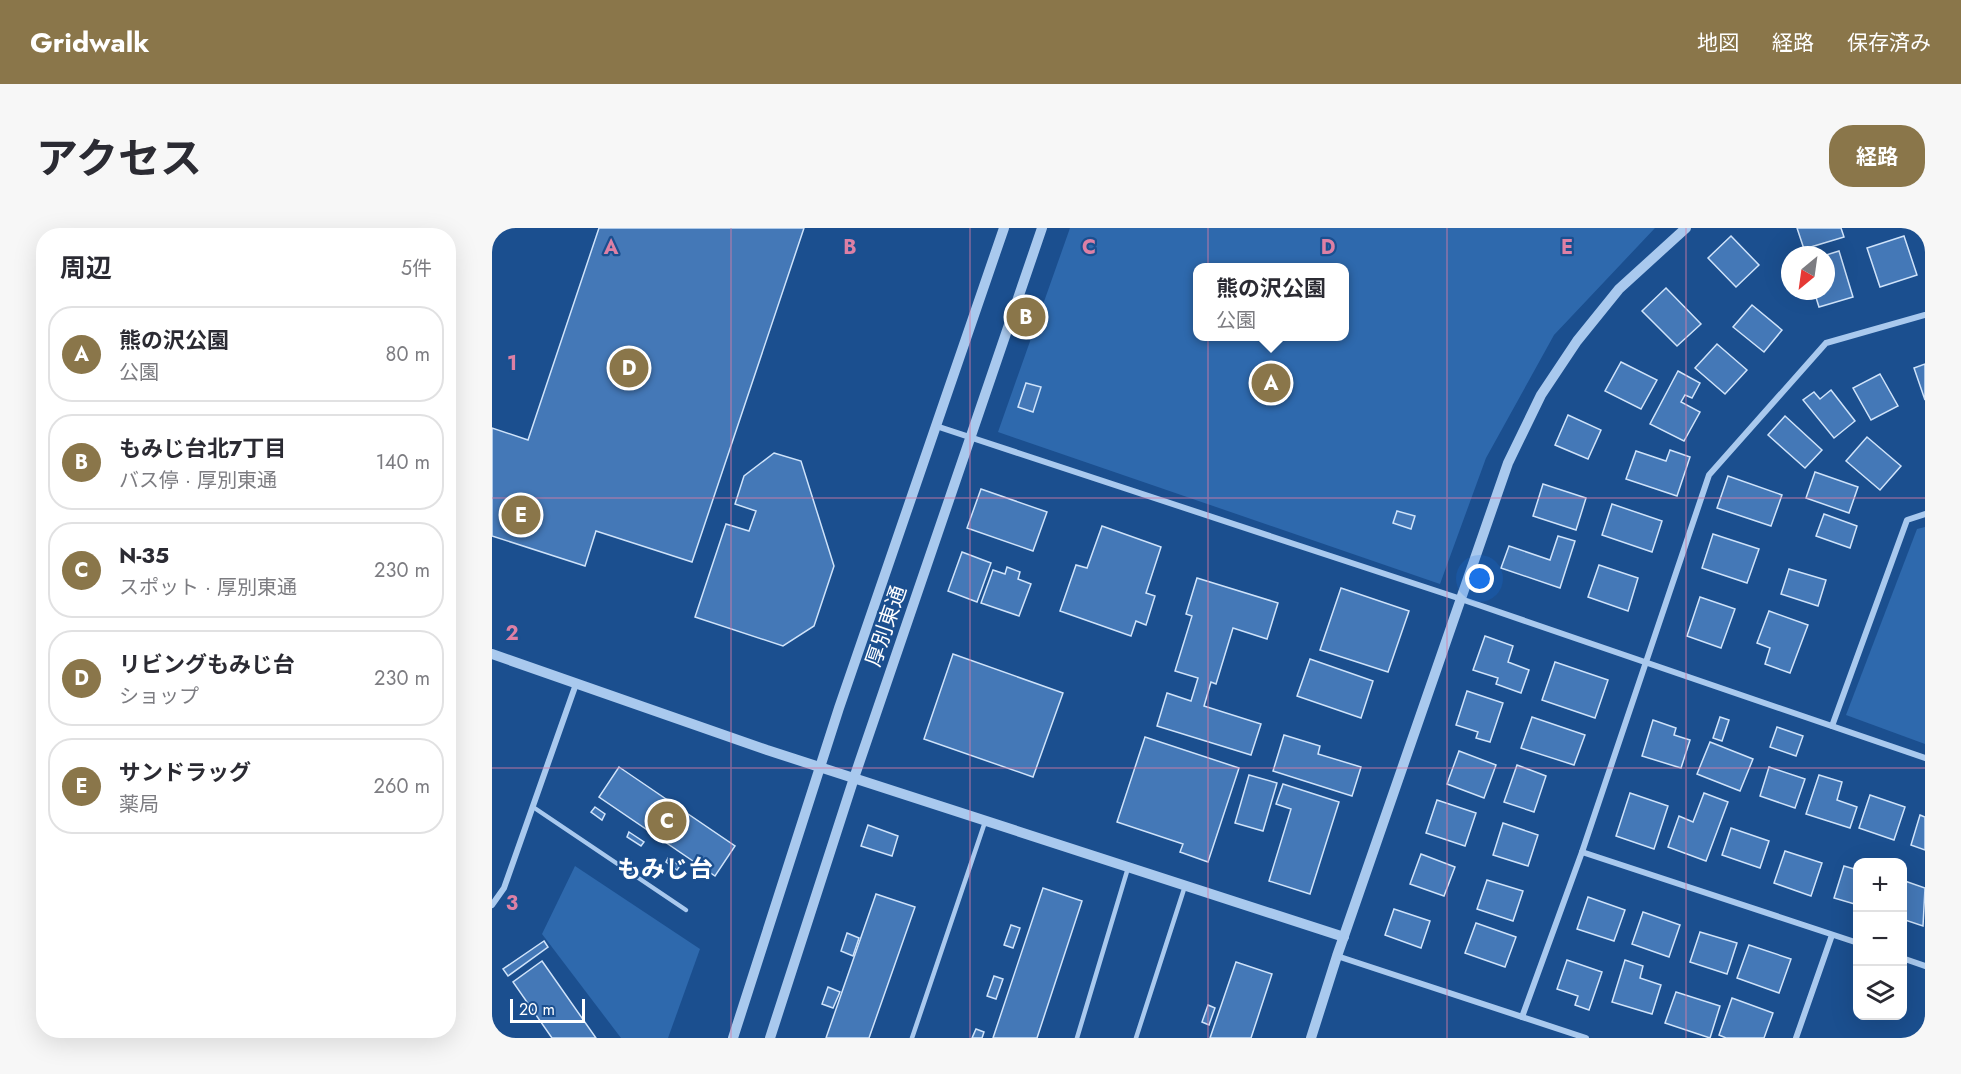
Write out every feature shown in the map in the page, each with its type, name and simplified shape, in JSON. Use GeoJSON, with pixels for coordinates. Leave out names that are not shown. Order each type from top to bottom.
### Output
{"type":"FeatureCollection","features":[{"type":"Feature","properties":{"kind":"street","name":"厚別東通"},"geometry":{"type":"LineString","coordinates":[[733,1038],[820,767],[1004,228]]}},
{"type":"Feature","properties":{"kind":"street","name":"厚別東通"},"geometry":{"type":"LineString","coordinates":[[770,1038],[854,778],[1042,228]]}},
{"type":"Feature","properties":{"kind":"street"},"geometry":{"type":"LineString","coordinates":[[1311,1038],[1337,956],[1508,463],[1541,395],[1577,341],[1619,289],[1686,228]]}},
{"type":"Feature","properties":{"kind":"street"},"geometry":{"type":"LineString","coordinates":[[1522,1017],[1582,852],[1644,661],[1709,475],[1826,343],[1925,315]]}},
{"type":"Feature","properties":{"kind":"street"},"geometry":{"type":"LineString","coordinates":[[936,426],[1461,599],[1925,758]]}},
{"type":"Feature","properties":{"kind":"street"},"geometry":{"type":"LineString","coordinates":[[1832,726],[1907,520],[1925,514]]}},
{"type":"Feature","properties":{"kind":"street"},"geometry":{"type":"LineString","coordinates":[[492,654],[985,822],[1129,866],[1344,937]]}},
{"type":"Feature","properties":{"kind":"street"},"geometry":{"type":"LineString","coordinates":[[492,905],[504,888],[576,684]]}},
{"type":"Feature","properties":{"kind":"street"},"geometry":{"type":"LineString","coordinates":[[1582,852],[1853,942]]}},
{"type":"Feature","properties":{"kind":"street"},"geometry":{"type":"LineString","coordinates":[[1796,1038],[1832,935]]}},
{"type":"Feature","properties":{"kind":"street"},"geometry":{"type":"LineString","coordinates":[[1337,956],[1586,1038]]}},
{"type":"Feature","properties":{"kind":"street"},"geometry":{"type":"LineString","coordinates":[[1907,960],[1925,966]]}},
{"type":"Feature","properties":{"kind":"lane"},"geometry":{"type":"LineString","coordinates":[[533,807],[686,910]]}},
{"type":"Feature","properties":{"kind":"lane"},"geometry":{"type":"LineString","coordinates":[[912,1038],[985,822]]}},
{"type":"Feature","properties":{"kind":"lane"},"geometry":{"type":"LineString","coordinates":[[1077,1038],[1129,866]]}},
{"type":"Feature","properties":{"kind":"lane"},"geometry":{"type":"LineString","coordinates":[[1136,1038],[1185,885]]}},
{"type":"Feature","properties":{"kind":"lane"},"geometry":{"type":"LineString","coordinates":[[492,1027],[500,1038]]}},
{"type":"Feature","properties":{"kind":"shaded area"},"geometry":{"type":"Polygon","coordinates":[[[1070,228],[1655,228],[1554,335],[1486,458],[1440,584],[998,432],[1070,228]]]}},
{"type":"Feature","properties":{"kind":"shaded area"},"geometry":{"type":"Polygon","coordinates":[[[1925,527],[1925,744],[1846,715],[1917,529],[1925,527]]]}},
{"type":"Feature","properties":{"kind":"shaded area"},"geometry":{"type":"Polygon","coordinates":[[[575,866],[700,949],[668,1038],[621,1038],[542,934],[575,866]]]}},
{"type":"Feature","properties":{"kind":"building"},"geometry":{"type":"Polygon","coordinates":[[[599,228],[804,228],[692,562],[596,531],[585,566],[492,536],[492,428],[528,440],[599,228]]]}},
{"type":"Feature","properties":{"kind":"building"},"geometry":{"type":"Polygon","coordinates":[[[1797,228],[1841,228],[1844,237],[1814,246],[1803,246],[1797,228]]]}},
{"type":"Feature","properties":{"kind":"building"},"geometry":{"type":"Polygon","coordinates":[[[1731,236],[1759,265],[1736,287],[1708,258],[1731,236]]]}},
{"type":"Feature","properties":{"kind":"building"},"geometry":{"type":"Polygon","coordinates":[[[1904,236],[1917,275],[1880,287],[1867,248],[1904,236]]]}},
{"type":"Feature","properties":{"kind":"building"},"geometry":{"type":"Polygon","coordinates":[[[1839,251],[1853,297],[1819,307],[1817,300],[1835,300],[1835,252],[1839,251]]]}},
{"type":"Feature","properties":{"kind":"building"},"geometry":{"type":"Polygon","coordinates":[[[1666,288],[1701,324],[1677,346],[1642,311],[1666,288]]]}},
{"type":"Feature","properties":{"kind":"building"},"geometry":{"type":"Polygon","coordinates":[[[1752,305],[1782,330],[1764,352],[1733,327],[1752,305]]]}},
{"type":"Feature","properties":{"kind":"building"},"geometry":{"type":"Polygon","coordinates":[[[1717,344],[1747,370],[1725,394],[1695,368],[1717,344]]]}},
{"type":"Feature","properties":{"kind":"building"},"geometry":{"type":"Polygon","coordinates":[[[1621,362],[1657,380],[1641,409],[1605,391],[1621,362]]]}},
{"type":"Feature","properties":{"kind":"building"},"geometry":{"type":"Polygon","coordinates":[[[1925,364],[1925,400],[1914,368],[1925,364]]]}},
{"type":"Feature","properties":{"kind":"building"},"geometry":{"type":"Polygon","coordinates":[[[1678,371],[1700,383],[1692,398],[1685,395],[1681,402],[1700,412],[1684,441],[1650,424],[1678,371]]]}},
{"type":"Feature","properties":{"kind":"building"},"geometry":{"type":"Polygon","coordinates":[[[1880,374],[1898,406],[1871,420],[1853,388],[1880,374]]]}},
{"type":"Feature","properties":{"kind":"building"},"geometry":{"type":"Polygon","coordinates":[[[1026,383],[1041,387],[1033,412],[1018,407],[1026,383]]]}},
{"type":"Feature","properties":{"kind":"building"},"geometry":{"type":"Polygon","coordinates":[[[1831,390],[1855,421],[1834,438],[1803,400],[1814,392],[1820,399],[1831,390]]]}},
{"type":"Feature","properties":{"kind":"building"},"geometry":{"type":"Polygon","coordinates":[[[1568,415],[1601,430],[1588,459],[1555,445],[1568,415]]]}},
{"type":"Feature","properties":{"kind":"building"},"geometry":{"type":"Polygon","coordinates":[[[1785,416],[1822,450],[1805,468],[1768,435],[1785,416]]]}},
{"type":"Feature","properties":{"kind":"building"},"geometry":{"type":"Polygon","coordinates":[[[1867,437],[1901,466],[1880,490],[1846,461],[1867,437]]]}},
{"type":"Feature","properties":{"kind":"building"},"geometry":{"type":"Polygon","coordinates":[[[1670,450],[1690,457],[1677,496],[1626,479],[1636,451],[1666,461],[1670,450]]]}},
{"type":"Feature","properties":{"kind":"building"},"geometry":{"type":"Polygon","coordinates":[[[774,453],[801,461],[834,566],[814,626],[783,646],[695,617],[726,524],[749,531],[756,511],[735,504],[744,476],[774,453]]]}},
{"type":"Feature","properties":{"kind":"building"},"geometry":{"type":"Polygon","coordinates":[[[1815,472],[1858,487],[1849,513],[1806,498],[1815,472]]]}},
{"type":"Feature","properties":{"kind":"building"},"geometry":{"type":"Polygon","coordinates":[[[1728,476],[1782,495],[1771,526],[1717,508],[1728,476]]]}},
{"type":"Feature","properties":{"kind":"building"},"geometry":{"type":"Polygon","coordinates":[[[1543,484],[1586,498],[1576,530],[1533,516],[1543,484]]]}},
{"type":"Feature","properties":{"kind":"building"},"geometry":{"type":"Polygon","coordinates":[[[981,489],[1047,512],[1033,551],[967,528],[981,489]]]}},
{"type":"Feature","properties":{"kind":"building"},"geometry":{"type":"Polygon","coordinates":[[[1612,504],[1662,521],[1652,552],[1602,535],[1612,504]]]}},
{"type":"Feature","properties":{"kind":"building"},"geometry":{"type":"Polygon","coordinates":[[[1397,511],[1415,516],[1411,529],[1393,523],[1397,511]]]}},
{"type":"Feature","properties":{"kind":"building"},"geometry":{"type":"Polygon","coordinates":[[[1824,514],[1857,526],[1850,548],[1816,536],[1824,514]]]}},
{"type":"Feature","properties":{"kind":"building"},"geometry":{"type":"Polygon","coordinates":[[[1102,526],[1161,547],[1146,593],[1155,596],[1146,625],[1136,621],[1131,636],[1060,611],[1076,565],[1087,568],[1102,526]]]}},
{"type":"Feature","properties":{"kind":"building"},"geometry":{"type":"Polygon","coordinates":[[[1713,534],[1759,549],[1747,583],[1702,568],[1713,534]]]}},
{"type":"Feature","properties":{"kind":"building"},"geometry":{"type":"Polygon","coordinates":[[[1558,536],[1575,541],[1560,588],[1501,568],[1509,546],[1550,560],[1558,536]]]}},
{"type":"Feature","properties":{"kind":"building"},"geometry":{"type":"Polygon","coordinates":[[[962,552],[991,563],[977,602],[948,591],[962,552]]]}},
{"type":"Feature","properties":{"kind":"building"},"geometry":{"type":"Polygon","coordinates":[[[1599,565],[1638,578],[1628,611],[1588,597],[1599,565]]]}},
{"type":"Feature","properties":{"kind":"building"},"geometry":{"type":"Polygon","coordinates":[[[1007,567],[1020,572],[1018,579],[1031,584],[1019,616],[981,603],[993,570],[1005,574],[1007,567]]]}},
{"type":"Feature","properties":{"kind":"building"},"geometry":{"type":"Polygon","coordinates":[[[1789,569],[1826,580],[1818,606],[1781,594],[1789,569]]]}},
{"type":"Feature","properties":{"kind":"building"},"geometry":{"type":"Polygon","coordinates":[[[1197,578],[1278,603],[1267,639],[1233,628],[1216,684],[1211,682],[1204,706],[1261,724],[1251,755],[1157,726],[1167,693],[1191,701],[1198,678],[1175,671],[1192,616],[1186,614],[1197,578]]]}},
{"type":"Feature","properties":{"kind":"building"},"geometry":{"type":"Polygon","coordinates":[[[1341,588],[1409,611],[1388,672],[1320,650],[1341,588]]]}},
{"type":"Feature","properties":{"kind":"building"},"geometry":{"type":"Polygon","coordinates":[[[1700,597],[1735,609],[1721,648],[1687,636],[1700,597]]]}},
{"type":"Feature","properties":{"kind":"building"},"geometry":{"type":"Polygon","coordinates":[[[1769,611],[1808,625],[1790,673],[1765,664],[1770,648],[1757,643],[1769,611]]]}},
{"type":"Feature","properties":{"kind":"building"},"geometry":{"type":"Polygon","coordinates":[[[1485,636],[1513,646],[1508,662],[1529,670],[1521,693],[1496,684],[1498,678],[1473,670],[1485,636]]]}},
{"type":"Feature","properties":{"kind":"building"},"geometry":{"type":"Polygon","coordinates":[[[953,654],[1063,693],[1033,777],[924,739],[953,654]]]}},
{"type":"Feature","properties":{"kind":"building"},"geometry":{"type":"Polygon","coordinates":[[[1310,659],[1373,681],[1361,718],[1297,696],[1310,659]]]}},
{"type":"Feature","properties":{"kind":"building"},"geometry":{"type":"Polygon","coordinates":[[[1555,662],[1608,680],[1595,718],[1542,700],[1555,662]]]}},
{"type":"Feature","properties":{"kind":"building"},"geometry":{"type":"Polygon","coordinates":[[[1467,691],[1503,703],[1490,742],[1476,738],[1478,732],[1456,725],[1467,691]]]}},
{"type":"Feature","properties":{"kind":"building"},"geometry":{"type":"Polygon","coordinates":[[[1532,717],[1585,735],[1574,765],[1521,748],[1532,717]]]}},
{"type":"Feature","properties":{"kind":"building"},"geometry":{"type":"Polygon","coordinates":[[[1720,717],[1729,720],[1722,741],[1713,738],[1720,717]]]}},
{"type":"Feature","properties":{"kind":"building"},"geometry":{"type":"Polygon","coordinates":[[[1653,720],[1676,728],[1674,735],[1690,740],[1681,768],[1642,756],[1653,720]]]}},
{"type":"Feature","properties":{"kind":"building"},"geometry":{"type":"Polygon","coordinates":[[[1777,727],[1803,736],[1796,756],[1770,747],[1777,727]]]}},
{"type":"Feature","properties":{"kind":"building"},"geometry":{"type":"Polygon","coordinates":[[[1284,735],[1320,746],[1318,754],[1361,767],[1352,796],[1273,771],[1284,735]]]}},
{"type":"Feature","properties":{"kind":"building"},"geometry":{"type":"Polygon","coordinates":[[[1145,737],[1239,768],[1208,862],[1180,852],[1183,844],[1117,822],[1145,737]]]}},
{"type":"Feature","properties":{"kind":"building"},"geometry":{"type":"Polygon","coordinates":[[[1710,742],[1753,759],[1740,791],[1697,774],[1710,742]]]}},
{"type":"Feature","properties":{"kind":"building"},"geometry":{"type":"Polygon","coordinates":[[[1459,751],[1496,765],[1484,798],[1447,784],[1459,751]]]}},
{"type":"Feature","properties":{"kind":"building"},"geometry":{"type":"Polygon","coordinates":[[[1517,765],[1546,776],[1534,812],[1504,802],[1517,765]]]}},
{"type":"Feature","properties":{"kind":"building"},"geometry":{"type":"Polygon","coordinates":[[[619,767],[735,846],[715,876],[599,797],[619,767]]]}},
{"type":"Feature","properties":{"kind":"building"},"geometry":{"type":"Polygon","coordinates":[[[1769,767],[1805,779],[1795,808],[1760,796],[1769,767]]]}},
{"type":"Feature","properties":{"kind":"building"},"geometry":{"type":"Polygon","coordinates":[[[1249,775],[1277,783],[1263,831],[1235,823],[1249,775]]]}},
{"type":"Feature","properties":{"kind":"building"},"geometry":{"type":"Polygon","coordinates":[[[1819,775],[1842,782],[1837,800],[1857,807],[1850,828],[1806,814],[1819,775]]]}},
{"type":"Feature","properties":{"kind":"building"},"geometry":{"type":"Polygon","coordinates":[[[1283,784],[1339,802],[1310,894],[1269,881],[1291,809],[1276,804],[1283,784]]]}},
{"type":"Feature","properties":{"kind":"building"},"geometry":{"type":"Polygon","coordinates":[[[1630,793],[1668,806],[1654,849],[1616,836],[1630,793]]]}},
{"type":"Feature","properties":{"kind":"building"},"geometry":{"type":"Polygon","coordinates":[[[1704,793],[1728,802],[1706,861],[1668,847],[1679,816],[1693,822],[1704,793]]]}},
{"type":"Feature","properties":{"kind":"building"},"geometry":{"type":"Polygon","coordinates":[[[1870,795],[1905,807],[1894,840],[1859,828],[1870,795]]]}},
{"type":"Feature","properties":{"kind":"building"},"geometry":{"type":"Polygon","coordinates":[[[1437,800],[1476,813],[1465,846],[1426,833],[1437,800]]]}},
{"type":"Feature","properties":{"kind":"building"},"geometry":{"type":"Polygon","coordinates":[[[595,807],[605,814],[602,820],[591,812],[595,807]]]}},
{"type":"Feature","properties":{"kind":"building"},"geometry":{"type":"Polygon","coordinates":[[[1920,815],[1925,817],[1925,850],[1911,845],[1920,815]]]}},
{"type":"Feature","properties":{"kind":"building"},"geometry":{"type":"Polygon","coordinates":[[[1503,823],[1538,835],[1528,866],[1493,855],[1503,823]]]}},
{"type":"Feature","properties":{"kind":"building"},"geometry":{"type":"Polygon","coordinates":[[[868,825],[898,836],[892,856],[861,846],[868,825]]]}},
{"type":"Feature","properties":{"kind":"building"},"geometry":{"type":"Polygon","coordinates":[[[1731,828],[1769,841],[1760,868],[1722,855],[1731,828]]]}},
{"type":"Feature","properties":{"kind":"building"},"geometry":{"type":"Polygon","coordinates":[[[629,832],[644,842],[641,846],[627,837],[629,832]]]}},
{"type":"Feature","properties":{"kind":"building"},"geometry":{"type":"Polygon","coordinates":[[[1785,851],[1822,863],[1811,896],[1774,883],[1785,851]]]}},
{"type":"Feature","properties":{"kind":"building"},"geometry":{"type":"Polygon","coordinates":[[[1421,854],[1455,867],[1444,896],[1410,884],[1421,854]]]}},
{"type":"Feature","properties":{"kind":"building"},"geometry":{"type":"Polygon","coordinates":[[[668,858],[680,866],[677,870],[666,862],[668,858]]]}},
{"type":"Feature","properties":{"kind":"building"},"geometry":{"type":"Polygon","coordinates":[[[1844,866],[1853,869],[1853,904],[1834,898],[1844,866]]]}},
{"type":"Feature","properties":{"kind":"building"},"geometry":{"type":"Polygon","coordinates":[[[1487,880],[1523,891],[1513,921],[1477,909],[1487,880]]]}},
{"type":"Feature","properties":{"kind":"building"},"geometry":{"type":"Polygon","coordinates":[[[1907,882],[1925,888],[1923,926],[1907,921],[1907,882]]]}},
{"type":"Feature","properties":{"kind":"building"},"geometry":{"type":"Polygon","coordinates":[[[1043,888],[1082,901],[1037,1038],[993,1038],[1043,888]]]}},
{"type":"Feature","properties":{"kind":"building"},"geometry":{"type":"Polygon","coordinates":[[[876,894],[915,907],[869,1038],[826,1038],[876,894]]]}},
{"type":"Feature","properties":{"kind":"building"},"geometry":{"type":"Polygon","coordinates":[[[1588,897],[1625,910],[1614,941],[1577,929],[1588,897]]]}},
{"type":"Feature","properties":{"kind":"building"},"geometry":{"type":"Polygon","coordinates":[[[1394,909],[1430,921],[1421,948],[1385,935],[1394,909]]]}},
{"type":"Feature","properties":{"kind":"building"},"geometry":{"type":"Polygon","coordinates":[[[1643,912],[1680,925],[1669,957],[1632,944],[1643,912]]]}},
{"type":"Feature","properties":{"kind":"building"},"geometry":{"type":"Polygon","coordinates":[[[1476,923],[1516,937],[1505,967],[1465,953],[1476,923]]]}},
{"type":"Feature","properties":{"kind":"building"},"geometry":{"type":"Polygon","coordinates":[[[1011,925],[1020,928],[1013,948],[1004,945],[1011,925]]]}},
{"type":"Feature","properties":{"kind":"building"},"geometry":{"type":"Polygon","coordinates":[[[1700,932],[1737,943],[1727,974],[1690,962],[1700,932]]]}},
{"type":"Feature","properties":{"kind":"building"},"geometry":{"type":"Polygon","coordinates":[[[847,933],[859,938],[853,956],[841,951],[847,933]]]}},
{"type":"Feature","properties":{"kind":"building"},"geometry":{"type":"Polygon","coordinates":[[[544,941],[548,947],[508,976],[503,969],[544,941]]]}},
{"type":"Feature","properties":{"kind":"building"},"geometry":{"type":"Polygon","coordinates":[[[1749,945],[1791,959],[1779,993],[1737,978],[1749,945]]]}},
{"type":"Feature","properties":{"kind":"building"},"geometry":{"type":"Polygon","coordinates":[[[1567,960],[1602,972],[1589,1010],[1575,1005],[1578,996],[1557,989],[1567,960]]]}},
{"type":"Feature","properties":{"kind":"building"},"geometry":{"type":"Polygon","coordinates":[[[1625,960],[1643,966],[1640,978],[1661,985],[1652,1014],[1612,1002],[1625,960]]]}},
{"type":"Feature","properties":{"kind":"building"},"geometry":{"type":"Polygon","coordinates":[[[542,961],[596,1038],[552,1038],[513,982],[542,961]]]}},
{"type":"Feature","properties":{"kind":"building"},"geometry":{"type":"Polygon","coordinates":[[[1236,962],[1272,974],[1251,1038],[1210,1038],[1236,962]]]}},
{"type":"Feature","properties":{"kind":"building"},"geometry":{"type":"Polygon","coordinates":[[[994,976],[1003,979],[996,999],[987,996],[994,976]]]}},
{"type":"Feature","properties":{"kind":"building"},"geometry":{"type":"Polygon","coordinates":[[[828,987],[840,992],[833,1008],[822,1004],[828,987]]]}},
{"type":"Feature","properties":{"kind":"building"},"geometry":{"type":"Polygon","coordinates":[[[1676,992],[1720,1006],[1710,1038],[1665,1023],[1676,992]]]}},
{"type":"Feature","properties":{"kind":"building"},"geometry":{"type":"Polygon","coordinates":[[[1732,998],[1773,1013],[1764,1038],[1726,1038],[1719,1035],[1732,998]]]}},
{"type":"Feature","properties":{"kind":"building"},"geometry":{"type":"Polygon","coordinates":[[[1208,1005],[1215,1008],[1209,1025],[1202,1022],[1208,1005]]]}},
{"type":"Feature","properties":{"kind":"building"},"geometry":{"type":"Polygon","coordinates":[[[976,1029],[984,1032],[982,1038],[972,1038],[976,1029]]]}},
{"type":"Feature","properties":{"kind":"place","name":"もみじ台北7丁目"},"geometry":{"type":"Point","coordinates":[1026,317]}},
{"type":"Feature","properties":{"kind":"place","name":"リビングもみじ台"},"geometry":{"type":"Point","coordinates":[629,368]}},
{"type":"Feature","properties":{"kind":"place","name":"熊の沢公園"},"geometry":{"type":"Point","coordinates":[1271,383]}},
{"type":"Feature","properties":{"kind":"place","name":"サンドラッグ"},"geometry":{"type":"Point","coordinates":[521,515]}},
{"type":"Feature","properties":{"kind":"place","name":"N-35"},"geometry":{"type":"Point","coordinates":[667,821]}},
{"type":"Feature","properties":{"kind":"district","name":"もみじ台"},"geometry":{"type":"Point","coordinates":[665,868]}}]}
